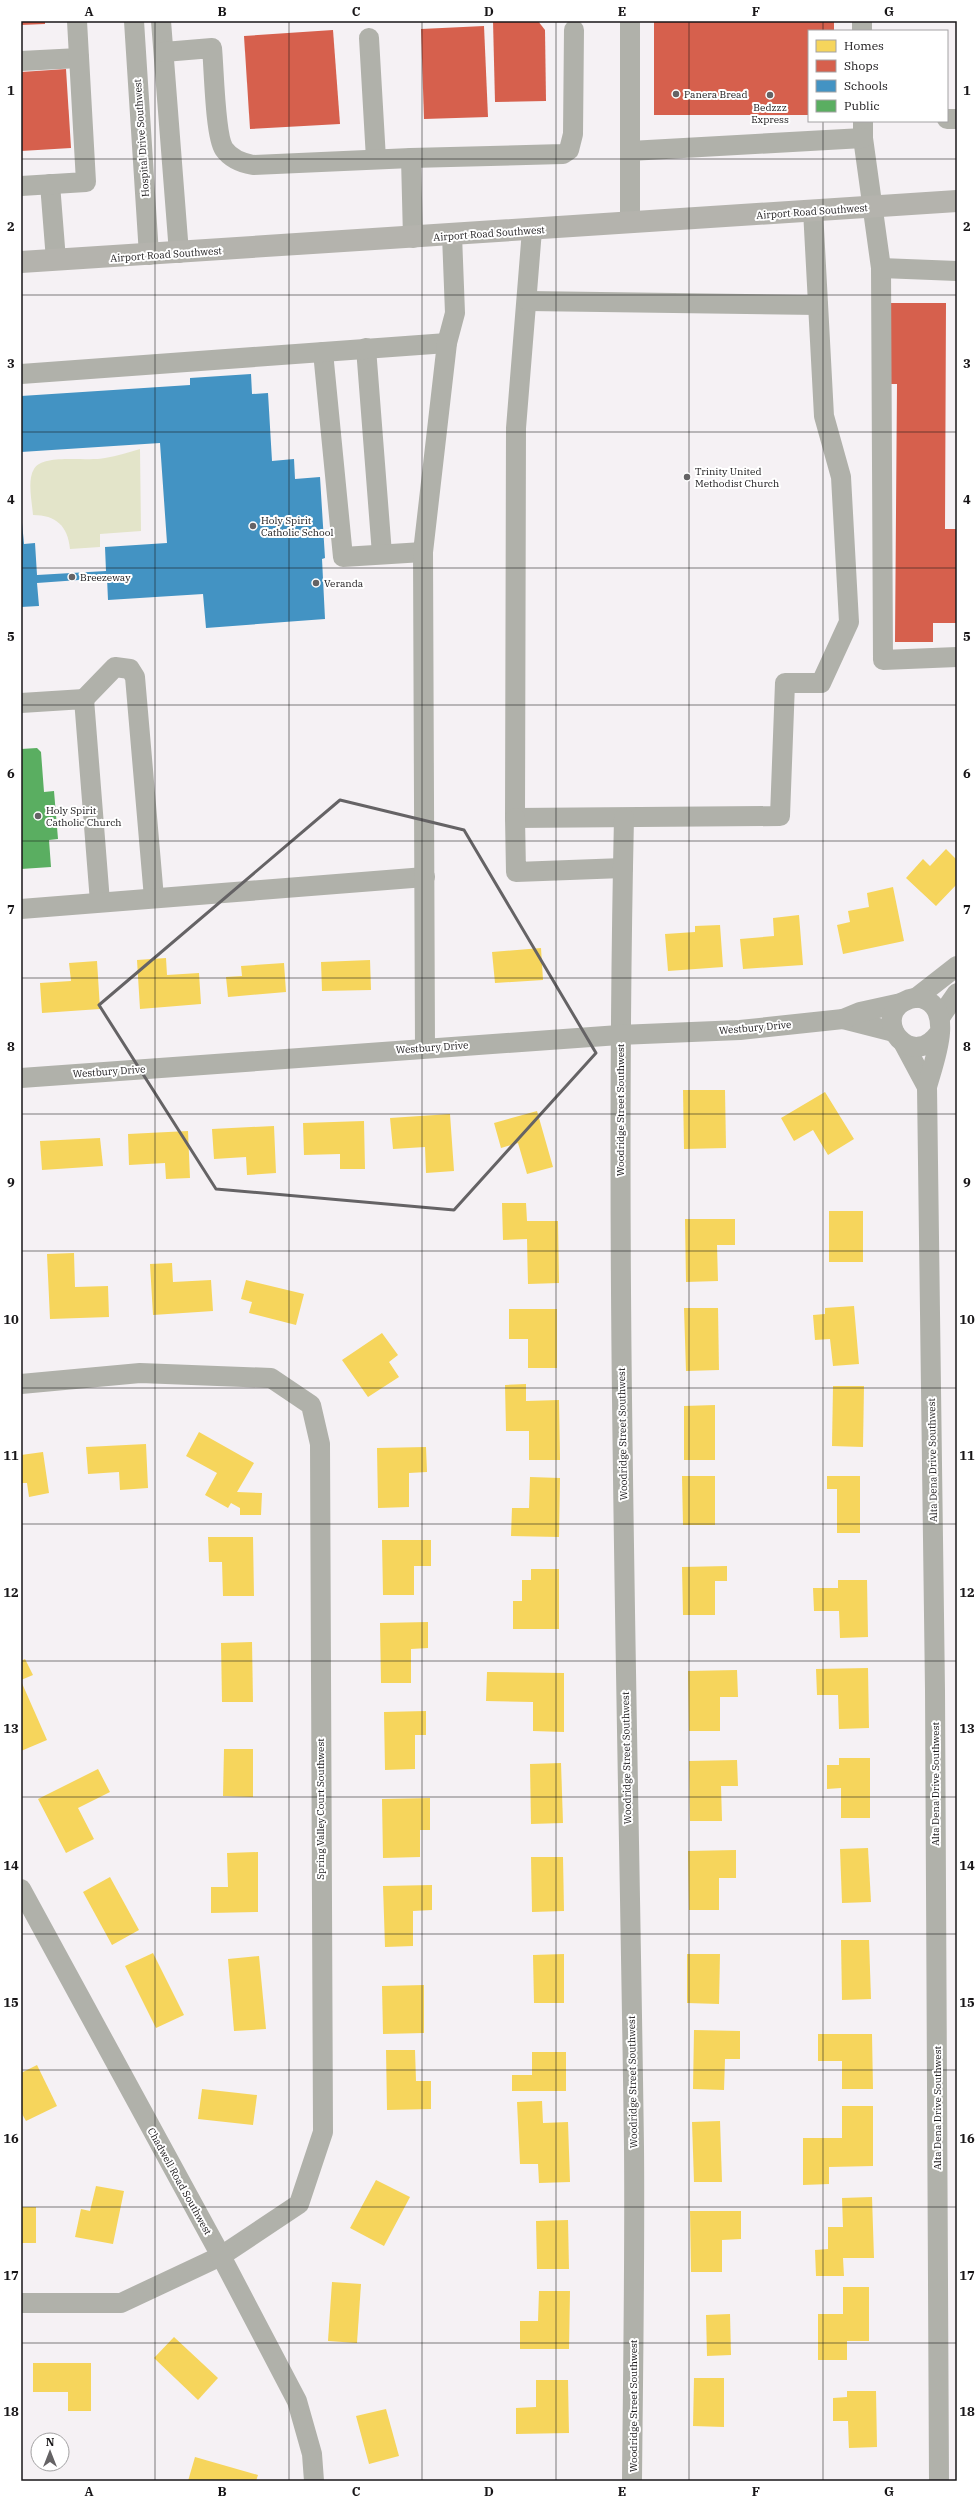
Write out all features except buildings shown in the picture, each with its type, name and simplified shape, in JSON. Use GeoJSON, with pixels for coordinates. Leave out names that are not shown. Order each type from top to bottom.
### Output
{"type":"FeatureCollection","features":[{"type":"Feature","properties":{"kind":"main road","name":"Airport Road Southwest"},"geometry":{"type":"LineString","coordinates":[[21,262],[413,238],[957,201]]}},
{"type":"Feature","properties":{"kind":"street"},"geometry":{"type":"LineString","coordinates":[[21,186],[86,182],[77,21]]}},
{"type":"Feature","properties":{"kind":"street","name":"Hospital Drive Southwest"},"geometry":{"type":"LineString","coordinates":[[134,21],[149,255]]}},
{"type":"Feature","properties":{"kind":"street"},"geometry":{"type":"LineString","coordinates":[[161,21],[179,253]]}},
{"type":"Feature","properties":{"kind":"street"},"geometry":{"type":"LineString","coordinates":[[630,21],[630,223]]}},
{"type":"Feature","properties":{"kind":"street"},"geometry":{"type":"LineString","coordinates":[[164,52],[212,48],[220,140],[224,150],[235,159],[254,165],[411,158],[563,154],[569,150],[573,134],[574,30]]}},
{"type":"Feature","properties":{"kind":"street"},"geometry":{"type":"LineString","coordinates":[[368,38],[376,160]]}},
{"type":"Feature","properties":{"kind":"street"},"geometry":{"type":"LineString","coordinates":[[21,61],[79,58]]}},
{"type":"Feature","properties":{"kind":"street"},"geometry":{"type":"LineString","coordinates":[[630,151],[865,125],[880,268],[883,660],[957,657]]}},
{"type":"Feature","properties":{"kind":"street"},"geometry":{"type":"LineString","coordinates":[[411,158],[413,238]]}},
{"type":"Feature","properties":{"kind":"street"},"geometry":{"type":"LineString","coordinates":[[50,184],[56,260]]}},
{"type":"Feature","properties":{"kind":"street"},"geometry":{"type":"LineString","coordinates":[[515,818],[780,816],[785,683],[821,683],[849,622],[841,477],[824,416],[813,210]]}},
{"type":"Feature","properties":{"kind":"street"},"geometry":{"type":"LineString","coordinates":[[532,230],[528,301],[516,428],[516,872],[623,868]]}},
{"type":"Feature","properties":{"kind":"street"},"geometry":{"type":"LineString","coordinates":[[425,1048],[423,552],[447,343],[455,313],[452,235]]}},
{"type":"Feature","properties":{"kind":"street"},"geometry":{"type":"LineString","coordinates":[[880,268],[957,271]]}},
{"type":"Feature","properties":{"kind":"street"},"geometry":{"type":"LineString","coordinates":[[528,301],[818,305]]}},
{"type":"Feature","properties":{"kind":"street"},"geometry":{"type":"LineString","coordinates":[[21,374],[447,343]]}},
{"type":"Feature","properties":{"kind":"street"},"geometry":{"type":"LineString","coordinates":[[366,348],[382,554]]}},
{"type":"Feature","properties":{"kind":"street"},"geometry":{"type":"LineString","coordinates":[[323,352],[343,557],[423,552]]}},
{"type":"Feature","properties":{"kind":"street"},"geometry":{"type":"LineString","coordinates":[[21,703],[84,699],[115,667],[130,669],[135,677],[154,898]]}},
{"type":"Feature","properties":{"kind":"street"},"geometry":{"type":"LineString","coordinates":[[84,699],[100,902]]}},
{"type":"Feature","properties":{"kind":"street","name":"Woodridge Street Southwest"},"geometry":{"type":"LineString","coordinates":[[624,818],[619,1035],[621,1377],[634,2151],[632,2481]]}},
{"type":"Feature","properties":{"kind":"street"},"geometry":{"type":"LineString","coordinates":[[21,909],[425,877]]}},
{"type":"Feature","properties":{"kind":"street","name":"Westbury Drive"},"geometry":{"type":"LineString","coordinates":[[21,1078],[619,1035],[740,1030],[843,1019],[860,1012],[909,1000],[957,966]]}},
{"type":"Feature","properties":{"kind":"street"},"geometry":{"type":"LineString","coordinates":[[940,1025],[932,1003],[909,1000],[893,1016],[899,1038],[912,1047],[927,1045],[940,1025],[957,993]]}},
{"type":"Feature","properties":{"kind":"street","name":"Westbury Drive"},"geometry":{"type":"LineString","coordinates":[[843,1019],[899,1038]]}},
{"type":"Feature","properties":{"kind":"street","name":"Alta Dena Drive Southwest"},"geometry":{"type":"LineString","coordinates":[[938,2481],[935,1690],[927,1087],[940,1025]]}},
{"type":"Feature","properties":{"kind":"street","name":"Alta Dena Drive Southwest"},"geometry":{"type":"LineString","coordinates":[[899,1038],[927,1087]]}},
{"type":"Feature","properties":{"kind":"street","name":"Spring Valley Court Southwest"},"geometry":{"type":"LineString","coordinates":[[21,1384],[140,1373],[271,1378],[311,1406],[320,1444],[323,2132],[299,2204],[221,2256],[121,2303],[21,2303]]}},
{"type":"Feature","properties":{"kind":"street","name":"Chadwell Road Southwest"},"geometry":{"type":"LineString","coordinates":[[21,1889],[221,2256],[297,2402],[312,2454],[314,2481]]}},
{"type":"Feature","properties":{"kind":"highlighted area"},"geometry":{"type":"Polygon","coordinates":[[[340,800],[464,830],[596,1053],[454,1210],[216,1189],[99,1005],[340,800]]]}},
{"type":"Feature","properties":{"kind":"green space"},"geometry":{"type":"Polygon","coordinates":[[[140,449],[141,531],[100,534],[100,547],[70,549],[67,534],[59,523],[48,517],[33,515],[30,491],[31,479],[34,469],[39,464],[46,461],[66,459],[105,458],[140,449]]]}},
{"type":"Feature","properties":{"kind":"place","name":"Panera Bread"},"geometry":{"type":"Point","coordinates":[676,94]}},
{"type":"Feature","properties":{"kind":"place","name":"Bedzzz Express"},"geometry":{"type":"Point","coordinates":[770,95]}},
{"type":"Feature","properties":{"kind":"place","name":"Trinity United Methodist Church"},"geometry":{"type":"Point","coordinates":[687,477]}},
{"type":"Feature","properties":{"kind":"place","name":"Holy Spirit Catholic School"},"geometry":{"type":"Point","coordinates":[253,526]}},
{"type":"Feature","properties":{"kind":"place","name":"Breezeway"},"geometry":{"type":"Point","coordinates":[72,577]}},
{"type":"Feature","properties":{"kind":"place","name":"Veranda"},"geometry":{"type":"Point","coordinates":[316,583]}},
{"type":"Feature","properties":{"kind":"place","name":"Holy Spirit Catholic Church"},"geometry":{"type":"Point","coordinates":[38,816]}}]}
